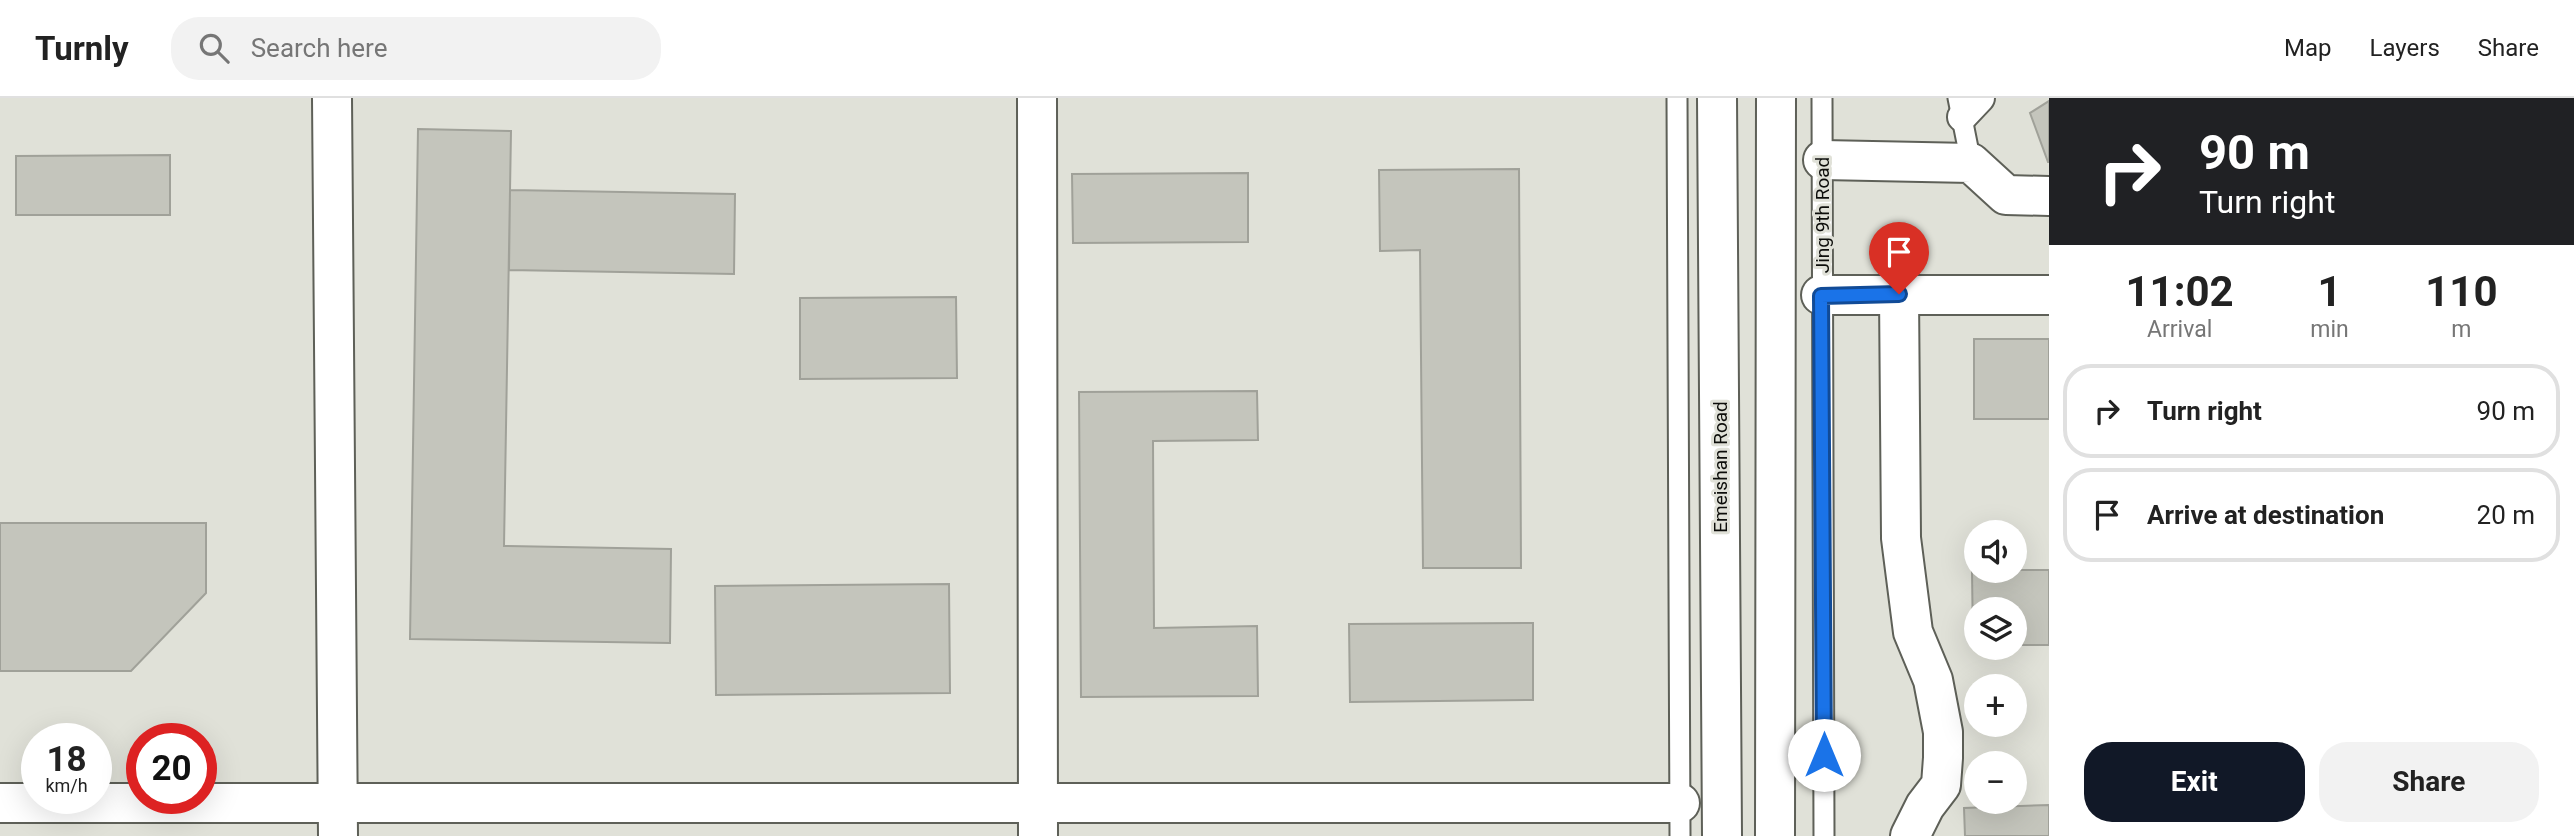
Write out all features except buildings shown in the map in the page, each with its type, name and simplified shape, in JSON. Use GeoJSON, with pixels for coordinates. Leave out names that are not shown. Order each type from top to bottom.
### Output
{"type":"FeatureCollection","features":[{"type":"Feature","properties":{"kind":"street"},"geometry":{"type":"LineString","coordinates":[[332,98],[338,820]]}},
{"type":"Feature","properties":{"kind":"street"},"geometry":{"type":"LineString","coordinates":[[1037,98],[1038,820]]}},
{"type":"Feature","properties":{"kind":"street","name":"Emeishan Road"},"geometry":{"type":"LineString","coordinates":[[1717,98],[1722,836]]}},
{"type":"Feature","properties":{"kind":"street"},"geometry":{"type":"LineString","coordinates":[[1775,836],[1776,98]]}},
{"type":"Feature","properties":{"kind":"street"},"geometry":{"type":"LineString","coordinates":[[1823,160],[1971,163],[2006,195],[2049,196]]}},
{"type":"Feature","properties":{"kind":"street"},"geometry":{"type":"LineString","coordinates":[[1899,294],[1901,538],[1913,632],[1933,680],[1943,732],[1944,758],[1941,785],[1925,806],[1910,836]]}},
{"type":"Feature","properties":{"kind":"street"},"geometry":{"type":"LineString","coordinates":[[1821,296],[2049,295]]}},
{"type":"Feature","properties":{"kind":"street"},"geometry":{"type":"LineString","coordinates":[[0,803],[338,820],[1680,820]]}},
{"type":"Feature","properties":{"kind":"lane"},"geometry":{"type":"LineString","coordinates":[[1677,98],[1680,820]]}},
{"type":"Feature","properties":{"kind":"lane","name":"Jing 9th Road"},"geometry":{"type":"LineString","coordinates":[[1822,98],[1824,836]]}},
{"type":"Feature","properties":{"kind":"lane"},"geometry":{"type":"LineString","coordinates":[[1967,104],[1971,163]]}},
{"type":"Feature","properties":{"kind":"route"},"geometry":{"type":"LineString","coordinates":[[1824,755],[1821,296],[1899,294]]}}]}
